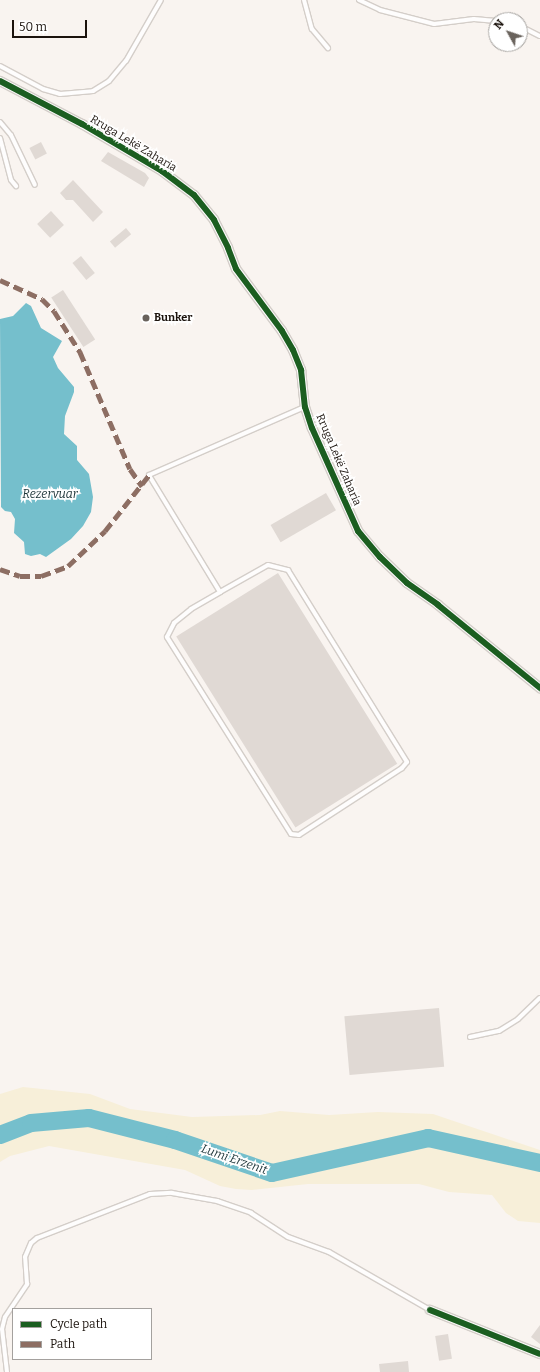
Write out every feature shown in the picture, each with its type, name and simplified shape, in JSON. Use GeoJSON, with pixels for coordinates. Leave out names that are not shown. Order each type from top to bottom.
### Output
{"type":"FeatureCollection","features":[{"type":"Feature","properties":{"kind":"street","name":"Rruga Lekë Zaharia"},"geometry":{"type":"LineString","coordinates":[[0,81],[82,124],[162,172],[194,195],[214,220],[228,248],[236,269],[282,331],[293,350],[301,370],[305,407],[358,531],[380,557],[407,583],[438,605],[540,688]]}},
{"type":"Feature","properties":{"kind":"street"},"geometry":{"type":"LineString","coordinates":[[430,1310],[540,1354]]}},
{"type":"Feature","properties":{"kind":"lane"},"geometry":{"type":"LineString","coordinates":[[0,66],[43,89],[60,94],[93,91],[108,81],[126,61],[162,0]]}},
{"type":"Feature","properties":{"kind":"lane"},"geometry":{"type":"LineString","coordinates":[[304,0],[312,29],[328,48]]}},
{"type":"Feature","properties":{"kind":"lane"},"geometry":{"type":"LineString","coordinates":[[359,0],[380,10],[434,24],[474,19],[488,20]]}},
{"type":"Feature","properties":{"kind":"lane"},"geometry":{"type":"LineString","coordinates":[[528,30],[540,36]]}},
{"type":"Feature","properties":{"kind":"lane"},"geometry":{"type":"LineString","coordinates":[[0,122],[11,135],[35,185]]}},
{"type":"Feature","properties":{"kind":"lane"},"geometry":{"type":"LineString","coordinates":[[0,138],[11,180],[16,186]]}},
{"type":"Feature","properties":{"kind":"lane"},"geometry":{"type":"LineString","coordinates":[[220,592],[149,475],[305,407]]}},
{"type":"Feature","properties":{"kind":"lane"},"geometry":{"type":"LineString","coordinates":[[268,565],[288,570],[406,762],[402,768],[299,835],[291,834],[167,637],[174,623],[191,609],[220,592],[268,565]]}},
{"type":"Feature","properties":{"kind":"lane"},"geometry":{"type":"LineString","coordinates":[[470,1037],[499,1031],[518,1019],[540,998]]}},
{"type":"Feature","properties":{"kind":"lane"},"geometry":{"type":"LineString","coordinates":[[7,1372],[2,1329],[5,1317],[26,1284],[25,1257],[31,1243],[37,1238],[150,1194],[172,1193],[217,1201],[251,1213],[288,1237],[329,1252],[430,1310]]}},
{"type":"Feature","properties":{"kind":"sand"},"geometry":{"type":"Polygon","coordinates":[[[23,1087],[90,1094],[130,1109],[192,1117],[260,1115],[280,1111],[329,1115],[378,1112],[433,1114],[540,1150],[540,1223],[518,1221],[506,1213],[492,1195],[449,1192],[419,1184],[308,1184],[252,1190],[236,1189],[220,1186],[185,1170],[49,1146],[10,1156],[0,1162],[0,1094],[23,1087]]]}},
{"type":"Feature","properties":{"kind":"water","name":"Rezervuar"},"geometry":{"type":"Polygon","coordinates":[[[26,303],[31,306],[41,328],[62,341],[53,357],[58,368],[74,387],[74,392],[65,416],[64,434],[77,446],[77,460],[89,474],[93,497],[91,512],[83,526],[71,539],[46,557],[40,554],[31,556],[25,554],[24,542],[14,533],[15,519],[11,512],[5,511],[1,507],[0,319],[13,316],[26,303]]]}},
{"type":"Feature","properties":{"kind":"building"},"geometry":{"type":"Polygon","coordinates":[[[41,142],[47,154],[35,159],[29,148],[41,142]]]}},
{"type":"Feature","properties":{"kind":"building"},"geometry":{"type":"Polygon","coordinates":[[[108,152],[145,173],[149,178],[144,187],[101,161],[108,152]]]}},
{"type":"Feature","properties":{"kind":"building"},"geometry":{"type":"Polygon","coordinates":[[[73,180],[103,212],[93,222],[73,200],[66,200],[60,193],[73,180]]]}},
{"type":"Feature","properties":{"kind":"building"},"geometry":{"type":"Polygon","coordinates":[[[51,211],[64,225],[50,238],[37,224],[51,211]]]}},
{"type":"Feature","properties":{"kind":"building"},"geometry":{"type":"Polygon","coordinates":[[[126,228],[131,234],[115,248],[110,241],[126,228]]]}},
{"type":"Feature","properties":{"kind":"building"},"geometry":{"type":"Polygon","coordinates":[[[81,256],[95,273],[86,280],[72,263],[81,256]]]}},
{"type":"Feature","properties":{"kind":"building"},"geometry":{"type":"Polygon","coordinates":[[[63,290],[95,339],[83,347],[51,298],[63,290]]]}},
{"type":"Feature","properties":{"kind":"building"},"geometry":{"type":"Polygon","coordinates":[[[326,493],[336,510],[281,542],[271,525],[326,493]]]}},
{"type":"Feature","properties":{"kind":"building"},"geometry":{"type":"Polygon","coordinates":[[[278,573],[397,764],[295,827],[176,637],[278,573]]]}},
{"type":"Feature","properties":{"kind":"building"},"geometry":{"type":"Polygon","coordinates":[[[439,1008],[444,1067],[350,1075],[344,1016],[439,1008]]]}},
{"type":"Feature","properties":{"kind":"building"},"geometry":{"type":"Polygon","coordinates":[[[540,1325],[540,1344],[531,1337],[540,1325]]]}},
{"type":"Feature","properties":{"kind":"building"},"geometry":{"type":"Polygon","coordinates":[[[448,1334],[452,1359],[439,1361],[435,1336],[448,1334]]]}},
{"type":"Feature","properties":{"kind":"building"},"geometry":{"type":"Polygon","coordinates":[[[408,1361],[409,1372],[380,1372],[379,1364],[408,1361]]]}},
{"type":"Feature","properties":{"kind":"waterway","name":"Lumi Erzenit"},"geometry":{"type":"LineString","coordinates":[[0,1135],[31,1123],[89,1118],[175,1140],[272,1173],[428,1138],[540,1163]]}},
{"type":"Feature","properties":{"kind":"marked path"},"geometry":{"type":"LineString","coordinates":[[0,280],[42,299],[54,311],[80,352],[130,469],[142,486]]}},
{"type":"Feature","properties":{"kind":"marked path"},"geometry":{"type":"LineString","coordinates":[[0,569],[20,576],[41,576],[68,566],[105,531],[149,475]]}},
{"type":"Feature","properties":{"kind":"cycle path"},"geometry":{"type":"LineString","coordinates":[[0,81],[82,124],[162,171],[194,195],[214,220],[228,248],[236,269],[282,331],[293,350],[301,370],[305,407],[312,428],[358,531],[380,557],[407,583],[438,605],[540,688]]}},
{"type":"Feature","properties":{"kind":"cycle path"},"geometry":{"type":"LineString","coordinates":[[430,1310],[540,1354]]}},
{"type":"Feature","properties":{"kind":"place","name":"Bunker"},"geometry":{"type":"Point","coordinates":[146,318]}}]}
